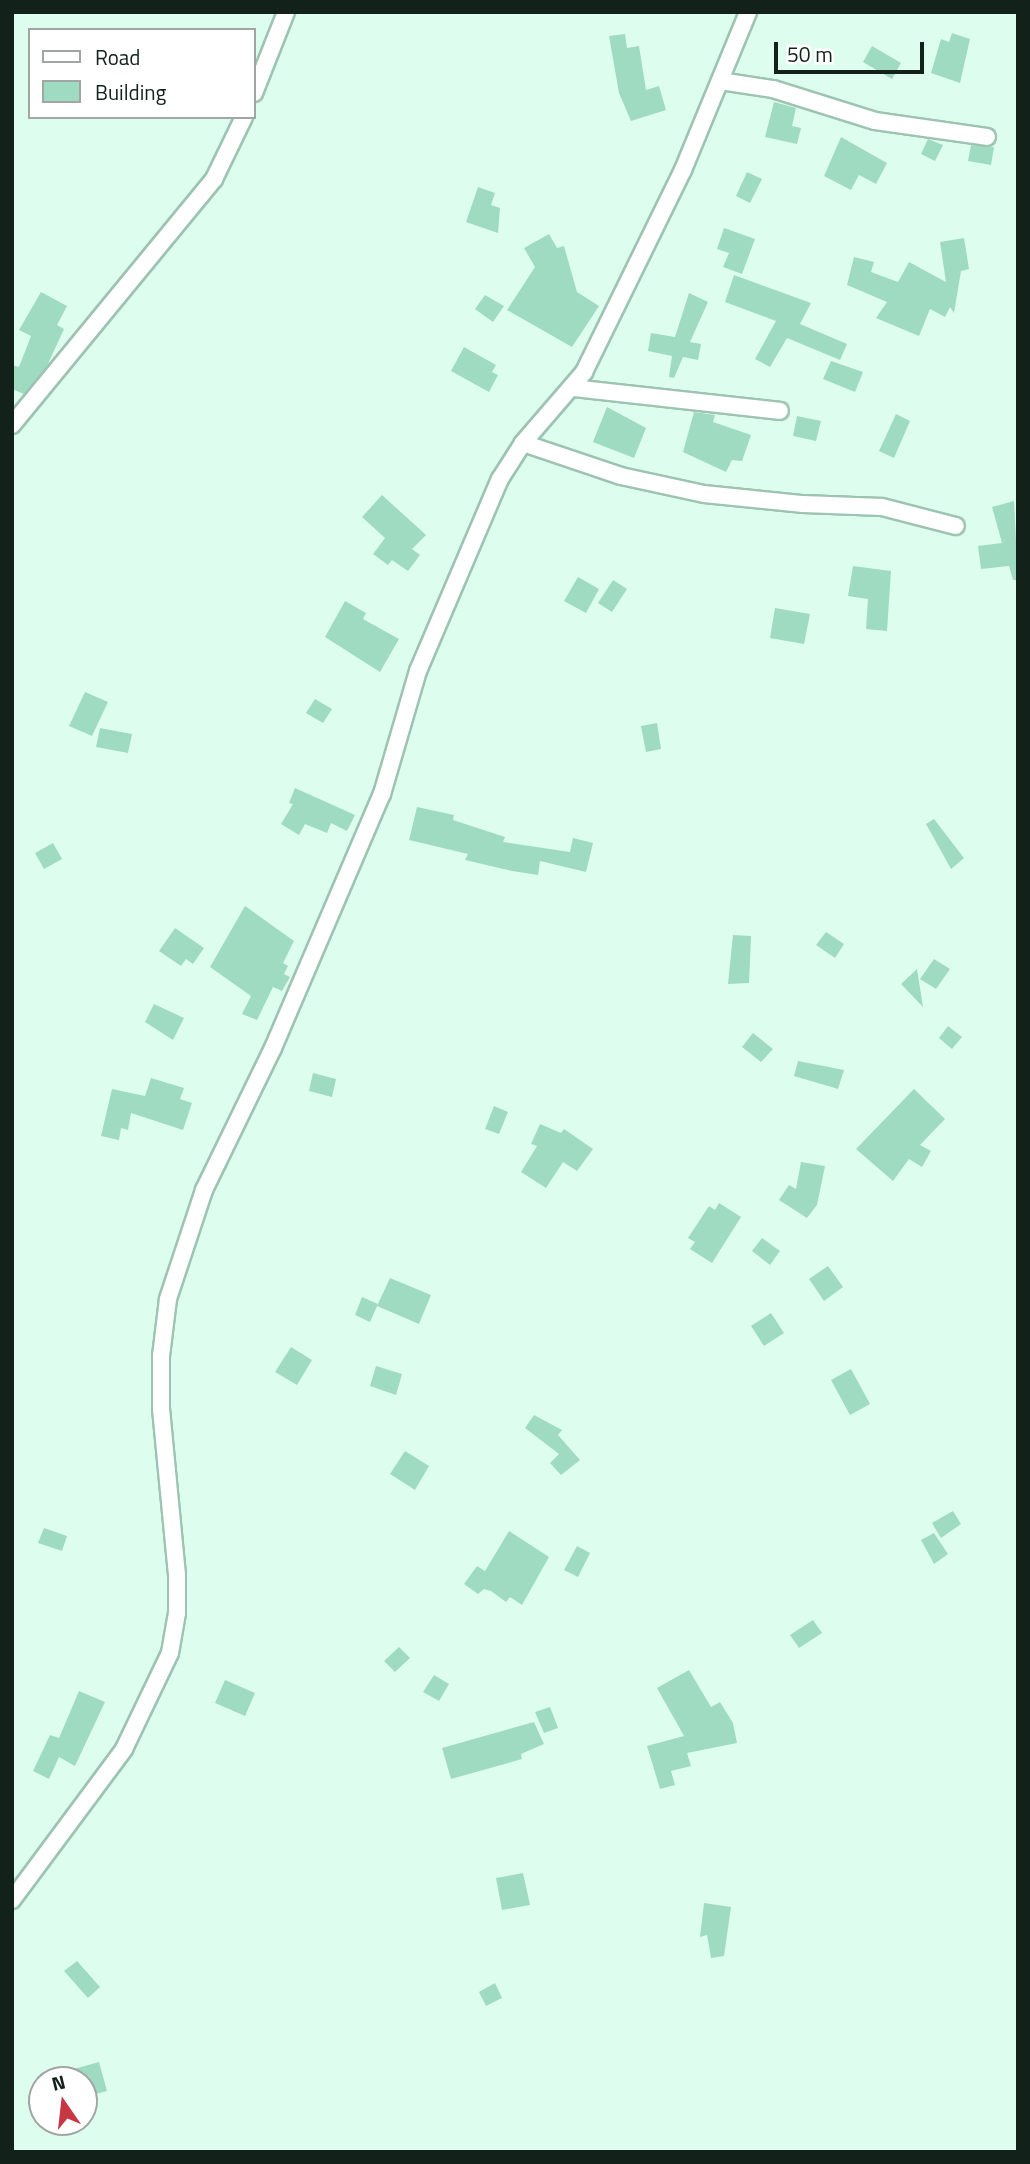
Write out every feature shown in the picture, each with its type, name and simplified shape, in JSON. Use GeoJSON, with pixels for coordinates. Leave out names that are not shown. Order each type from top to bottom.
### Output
{"type":"FeatureCollection","features":[{"type":"Feature","properties":{"kind":"street"},"geometry":{"type":"LineString","coordinates":[[256,88],[286,12]]}},
{"type":"Feature","properties":{"kind":"street"},"geometry":{"type":"LineString","coordinates":[[12,1900],[124,1749],[170,1653],[177,1613],[177,1576],[161,1408],[168,1299],[204,1190],[273,1048],[382,793],[418,671],[444,604],[500,479],[523,443],[573,388],[623,297],[748,12]]}},
{"type":"Feature","properties":{"kind":"street"},"geometry":{"type":"LineString","coordinates":[[719,81],[773,89],[876,121],[987,137]]}},
{"type":"Feature","properties":{"kind":"street"},"geometry":{"type":"LineString","coordinates":[[12,425],[214,179],[243,119]]}},
{"type":"Feature","properties":{"kind":"street"},"geometry":{"type":"LineString","coordinates":[[573,388],[780,411]]}},
{"type":"Feature","properties":{"kind":"street"},"geometry":{"type":"LineString","coordinates":[[523,443],[621,476],[704,494],[803,504],[882,506],[956,526]]}},
{"type":"Feature","properties":{"kind":"building"},"geometry":{"type":"Polygon","coordinates":[[[952,33],[970,39],[960,83],[931,73],[941,39],[949,42],[952,33]]]}},
{"type":"Feature","properties":{"kind":"building"},"geometry":{"type":"Polygon","coordinates":[[[625,34],[627,48],[639,46],[646,90],[659,86],[666,110],[631,121],[619,93],[609,36],[625,34]]]}},
{"type":"Feature","properties":{"kind":"building"},"geometry":{"type":"Polygon","coordinates":[[[872,46],[901,63],[892,79],[863,62],[872,46]]]}},
{"type":"Feature","properties":{"kind":"building"},"geometry":{"type":"Polygon","coordinates":[[[774,102],[796,108],[792,126],[801,128],[797,144],[765,137],[774,102]]]}},
{"type":"Feature","properties":{"kind":"building"},"geometry":{"type":"Polygon","coordinates":[[[841,137],[887,163],[876,184],[859,175],[851,190],[824,176],[841,137]]]}},
{"type":"Feature","properties":{"kind":"building"},"geometry":{"type":"Polygon","coordinates":[[[928,139],[943,145],[935,161],[921,154],[928,139]]]}},
{"type":"Feature","properties":{"kind":"building"},"geometry":{"type":"Polygon","coordinates":[[[971,145],[994,147],[991,165],[968,161],[971,145]]]}},
{"type":"Feature","properties":{"kind":"building"},"geometry":{"type":"Polygon","coordinates":[[[747,172],[762,179],[750,203],[736,196],[747,172]]]}},
{"type":"Feature","properties":{"kind":"building"},"geometry":{"type":"Polygon","coordinates":[[[478,187],[495,193],[491,205],[500,208],[498,233],[466,222],[478,187]]]}},
{"type":"Feature","properties":{"kind":"building"},"geometry":{"type":"Polygon","coordinates":[[[724,228],[755,239],[742,274],[723,267],[729,253],[717,249],[724,228]]]}},
{"type":"Feature","properties":{"kind":"building"},"geometry":{"type":"Polygon","coordinates":[[[549,234],[557,248],[564,246],[577,292],[599,306],[572,347],[507,310],[535,267],[524,248],[549,234]]]}},
{"type":"Feature","properties":{"kind":"building"},"geometry":{"type":"Polygon","coordinates":[[[964,238],[969,269],[961,271],[954,313],[950,307],[945,317],[930,309],[919,336],[876,318],[887,302],[847,285],[854,257],[874,262],[871,272],[898,282],[909,262],[946,282],[940,242],[964,238]]]}},
{"type":"Feature","properties":{"kind":"building"},"geometry":{"type":"Polygon","coordinates":[[[734,275],[811,303],[800,324],[847,344],[840,360],[787,338],[770,367],[755,359],[776,321],[725,302],[734,275]]]}},
{"type":"Feature","properties":{"kind":"building"},"geometry":{"type":"Polygon","coordinates":[[[41,292],[67,306],[57,325],[64,329],[47,366],[24,394],[12,389],[12,365],[19,367],[31,336],[19,330],[41,292]]]}},
{"type":"Feature","properties":{"kind":"building"},"geometry":{"type":"Polygon","coordinates":[[[689,293],[708,302],[690,342],[701,344],[698,360],[683,357],[674,378],[669,377],[672,356],[648,351],[651,333],[675,337],[689,293]]]}},
{"type":"Feature","properties":{"kind":"building"},"geometry":{"type":"Polygon","coordinates":[[[485,295],[504,306],[493,322],[475,309],[485,295]]]}},
{"type":"Feature","properties":{"kind":"building"},"geometry":{"type":"Polygon","coordinates":[[[464,347],[496,365],[492,372],[498,375],[489,392],[451,371],[464,347]]]}},
{"type":"Feature","properties":{"kind":"building"},"geometry":{"type":"Polygon","coordinates":[[[831,361],[863,372],[855,392],[823,379],[831,361]]]}},
{"type":"Feature","properties":{"kind":"building"},"geometry":{"type":"Polygon","coordinates":[[[607,407],[646,428],[634,458],[593,442],[607,407]]]}},
{"type":"Feature","properties":{"kind":"building"},"geometry":{"type":"Polygon","coordinates":[[[694,412],[715,415],[713,422],[751,435],[742,461],[732,460],[726,472],[683,452],[694,412]]]}},
{"type":"Feature","properties":{"kind":"building"},"geometry":{"type":"Polygon","coordinates":[[[896,414],[910,421],[894,458],[879,451],[896,414]]]}},
{"type":"Feature","properties":{"kind":"building"},"geometry":{"type":"Polygon","coordinates":[[[797,416],[821,421],[816,441],[793,436],[797,416]]]}},
{"type":"Feature","properties":{"kind":"building"},"geometry":{"type":"Polygon","coordinates":[[[382,495],[426,535],[412,549],[420,555],[408,571],[392,560],[388,565],[373,554],[385,538],[362,517],[382,495]]]}},
{"type":"Feature","properties":{"kind":"building"},"geometry":{"type":"Polygon","coordinates":[[[1014,501],[1018,580],[1013,580],[1009,566],[981,569],[978,546],[1002,543],[992,507],[1014,501]]]}},
{"type":"Feature","properties":{"kind":"building"},"geometry":{"type":"Polygon","coordinates":[[[853,566],[891,571],[887,631],[866,629],[868,599],[848,596],[853,566]]]}},
{"type":"Feature","properties":{"kind":"building"},"geometry":{"type":"Polygon","coordinates":[[[578,577],[599,589],[586,613],[564,601],[578,577]]]}},
{"type":"Feature","properties":{"kind":"building"},"geometry":{"type":"Polygon","coordinates":[[[613,580],[627,589],[612,612],[598,603],[613,580]]]}},
{"type":"Feature","properties":{"kind":"building"},"geometry":{"type":"Polygon","coordinates":[[[345,601],[366,613],[363,619],[399,639],[380,672],[325,637],[345,601]]]}},
{"type":"Feature","properties":{"kind":"building"},"geometry":{"type":"Polygon","coordinates":[[[775,608],[810,614],[804,644],[770,638],[775,608]]]}},
{"type":"Feature","properties":{"kind":"building"},"geometry":{"type":"Polygon","coordinates":[[[85,692],[108,702],[92,736],[69,726],[85,692]]]}},
{"type":"Feature","properties":{"kind":"building"},"geometry":{"type":"Polygon","coordinates":[[[315,699],[332,709],[323,723],[306,713],[315,699]]]}},
{"type":"Feature","properties":{"kind":"building"},"geometry":{"type":"Polygon","coordinates":[[[657,723],[661,749],[646,752],[641,726],[657,723]]]}},
{"type":"Feature","properties":{"kind":"building"},"geometry":{"type":"Polygon","coordinates":[[[100,728],[132,734],[128,753],[96,747],[100,728]]]}},
{"type":"Feature","properties":{"kind":"building"},"geometry":{"type":"Polygon","coordinates":[[[295,788],[355,815],[347,831],[331,823],[327,833],[305,824],[299,835],[281,824],[293,804],[289,803],[295,788]]]}},
{"type":"Feature","properties":{"kind":"building"},"geometry":{"type":"Polygon","coordinates":[[[417,807],[454,815],[453,820],[505,837],[503,842],[570,852],[573,838],[593,843],[586,872],[540,861],[538,875],[512,871],[465,860],[468,854],[409,840],[417,807]]]}},
{"type":"Feature","properties":{"kind":"building"},"geometry":{"type":"Polygon","coordinates":[[[934,819],[964,858],[951,869],[926,824],[934,819]]]}},
{"type":"Feature","properties":{"kind":"building"},"geometry":{"type":"Polygon","coordinates":[[[53,843],[62,859],[44,869],[35,853],[53,843]]]}},
{"type":"Feature","properties":{"kind":"building"},"geometry":{"type":"Polygon","coordinates":[[[245,906],[294,941],[283,963],[288,966],[284,974],[290,977],[282,991],[273,987],[257,1020],[242,1014],[251,996],[210,967],[245,906]]]}},
{"type":"Feature","properties":{"kind":"building"},"geometry":{"type":"Polygon","coordinates":[[[175,928],[204,948],[193,964],[186,959],[181,966],[159,951],[175,928]]]}},
{"type":"Feature","properties":{"kind":"building"},"geometry":{"type":"Polygon","coordinates":[[[826,932],[844,944],[835,958],[816,945],[826,932]]]}},
{"type":"Feature","properties":{"kind":"building"},"geometry":{"type":"Polygon","coordinates":[[[733,935],[751,936],[749,983],[728,984],[733,935]]]}},
{"type":"Feature","properties":{"kind":"building"},"geometry":{"type":"Polygon","coordinates":[[[934,959],[950,969],[936,989],[920,979],[934,959]]]}},
{"type":"Feature","properties":{"kind":"building"},"geometry":{"type":"Polygon","coordinates":[[[917,969],[923,1007],[901,984],[917,969]]]}},
{"type":"Feature","properties":{"kind":"building"},"geometry":{"type":"Polygon","coordinates":[[[154,1004],[184,1018],[173,1040],[145,1022],[154,1004]]]}},
{"type":"Feature","properties":{"kind":"building"},"geometry":{"type":"Polygon","coordinates":[[[948,1026],[962,1037],[952,1049],[939,1038],[948,1026]]]}},
{"type":"Feature","properties":{"kind":"building"},"geometry":{"type":"Polygon","coordinates":[[[753,1033],[773,1049],[761,1062],[742,1047],[753,1033]]]}},
{"type":"Feature","properties":{"kind":"building"},"geometry":{"type":"Polygon","coordinates":[[[798,1061],[844,1070],[838,1089],[794,1076],[798,1061]]]}},
{"type":"Feature","properties":{"kind":"building"},"geometry":{"type":"Polygon","coordinates":[[[313,1073],[336,1079],[332,1097],[309,1091],[313,1073]]]}},
{"type":"Feature","properties":{"kind":"building"},"geometry":{"type":"Polygon","coordinates":[[[151,1078],[184,1088],[180,1099],[192,1103],[183,1130],[131,1113],[128,1130],[121,1128],[119,1140],[101,1136],[112,1089],[145,1096],[151,1078]]]}},
{"type":"Feature","properties":{"kind":"building"},"geometry":{"type":"Polygon","coordinates":[[[914,1089],[945,1119],[920,1145],[931,1151],[922,1167],[909,1159],[893,1181],[856,1149],[914,1089]]]}},
{"type":"Feature","properties":{"kind":"building"},"geometry":{"type":"Polygon","coordinates":[[[494,1106],[508,1112],[499,1134],[485,1129],[494,1106]]]}},
{"type":"Feature","properties":{"kind":"building"},"geometry":{"type":"Polygon","coordinates":[[[540,1124],[561,1133],[564,1129],[593,1149],[577,1171],[563,1162],[546,1188],[521,1172],[537,1146],[531,1144],[540,1124]]]}},
{"type":"Feature","properties":{"kind":"building"},"geometry":{"type":"Polygon","coordinates":[[[801,1162],[825,1166],[817,1205],[807,1218],[779,1200],[789,1185],[796,1189],[801,1162]]]}},
{"type":"Feature","properties":{"kind":"building"},"geometry":{"type":"Polygon","coordinates":[[[719,1203],[741,1217],[712,1263],[690,1249],[695,1242],[688,1238],[709,1206],[715,1210],[719,1203]]]}},
{"type":"Feature","properties":{"kind":"building"},"geometry":{"type":"Polygon","coordinates":[[[762,1238],[780,1251],[770,1265],[752,1251],[762,1238]]]}},
{"type":"Feature","properties":{"kind":"building"},"geometry":{"type":"Polygon","coordinates":[[[828,1266],[843,1287],[824,1301],[809,1279],[828,1266]]]}},
{"type":"Feature","properties":{"kind":"building"},"geometry":{"type":"Polygon","coordinates":[[[390,1278],[431,1295],[419,1324],[377,1306],[390,1278]]]}},
{"type":"Feature","properties":{"kind":"building"},"geometry":{"type":"Polygon","coordinates":[[[362,1297],[378,1304],[370,1322],[355,1315],[362,1297]]]}},
{"type":"Feature","properties":{"kind":"building"},"geometry":{"type":"Polygon","coordinates":[[[771,1313],[784,1333],[764,1346],[751,1326],[771,1313]]]}},
{"type":"Feature","properties":{"kind":"building"},"geometry":{"type":"Polygon","coordinates":[[[291,1347],[312,1360],[297,1385],[275,1372],[291,1347]]]}},
{"type":"Feature","properties":{"kind":"building"},"geometry":{"type":"Polygon","coordinates":[[[376,1366],[402,1374],[396,1395],[370,1386],[376,1366]]]}},
{"type":"Feature","properties":{"kind":"building"},"geometry":{"type":"Polygon","coordinates":[[[851,1369],[870,1404],[850,1415],[831,1380],[851,1369]]]}},
{"type":"Feature","properties":{"kind":"building"},"geometry":{"type":"Polygon","coordinates":[[[534,1415],[562,1430],[558,1435],[580,1460],[561,1475],[550,1463],[559,1454],[525,1428],[534,1415]]]}},
{"type":"Feature","properties":{"kind":"building"},"geometry":{"type":"Polygon","coordinates":[[[405,1451],[429,1466],[415,1490],[390,1474],[405,1451]]]}},
{"type":"Feature","properties":{"kind":"building"},"geometry":{"type":"Polygon","coordinates":[[[953,1511],[961,1524],[941,1538],[932,1523],[953,1511]]]}},
{"type":"Feature","properties":{"kind":"building"},"geometry":{"type":"Polygon","coordinates":[[[44,1528],[67,1536],[62,1551],[38,1543],[44,1528]]]}},
{"type":"Feature","properties":{"kind":"building"},"geometry":{"type":"Polygon","coordinates":[[[509,1531],[549,1557],[522,1605],[510,1597],[506,1602],[484,1589],[478,1594],[464,1584],[477,1566],[485,1571],[509,1531]]]}},
{"type":"Feature","properties":{"kind":"building"},"geometry":{"type":"Polygon","coordinates":[[[934,1533],[948,1554],[934,1564],[921,1540],[934,1533]]]}},
{"type":"Feature","properties":{"kind":"building"},"geometry":{"type":"Polygon","coordinates":[[[577,1546],[590,1553],[578,1577],[564,1570],[577,1546]]]}},
{"type":"Feature","properties":{"kind":"building"},"geometry":{"type":"Polygon","coordinates":[[[813,1620],[822,1633],[799,1648],[790,1635],[813,1620]]]}},
{"type":"Feature","properties":{"kind":"building"},"geometry":{"type":"Polygon","coordinates":[[[399,1647],[410,1658],[395,1672],[384,1661],[399,1647]]]}},
{"type":"Feature","properties":{"kind":"building"},"geometry":{"type":"Polygon","coordinates":[[[689,1670],[711,1707],[720,1702],[733,1723],[737,1743],[687,1753],[691,1766],[671,1771],[675,1785],[660,1789],[647,1746],[684,1736],[657,1688],[689,1670]]]}},
{"type":"Feature","properties":{"kind":"building"},"geometry":{"type":"Polygon","coordinates":[[[434,1675],[449,1684],[439,1701],[423,1692],[434,1675]]]}},
{"type":"Feature","properties":{"kind":"building"},"geometry":{"type":"Polygon","coordinates":[[[225,1680],[255,1693],[245,1716],[215,1703],[225,1680]]]}},
{"type":"Feature","properties":{"kind":"building"},"geometry":{"type":"Polygon","coordinates":[[[79,1691],[105,1702],[75,1766],[59,1757],[49,1779],[33,1771],[50,1735],[59,1738],[79,1691]]]}},
{"type":"Feature","properties":{"kind":"building"},"geometry":{"type":"Polygon","coordinates":[[[550,1707],[558,1728],[544,1733],[535,1712],[550,1707]]]}},
{"type":"Feature","properties":{"kind":"building"},"geometry":{"type":"Polygon","coordinates":[[[534,1722],[544,1744],[521,1754],[522,1759],[451,1779],[442,1748],[534,1722]]]}},
{"type":"Feature","properties":{"kind":"building"},"geometry":{"type":"Polygon","coordinates":[[[523,1873],[530,1905],[502,1910],[496,1878],[523,1873]]]}},
{"type":"Feature","properties":{"kind":"building"},"geometry":{"type":"Polygon","coordinates":[[[704,1903],[731,1907],[724,1956],[711,1958],[707,1935],[700,1937],[704,1903]]]}},
{"type":"Feature","properties":{"kind":"building"},"geometry":{"type":"Polygon","coordinates":[[[77,1961],[100,1987],[88,1998],[64,1971],[77,1961]]]}},
{"type":"Feature","properties":{"kind":"building"},"geometry":{"type":"Polygon","coordinates":[[[495,1983],[502,1998],[486,2006],[479,1992],[495,1983]]]}},
{"type":"Feature","properties":{"kind":"building"},"geometry":{"type":"Polygon","coordinates":[[[99,2062],[107,2091],[98,2093],[98,2066],[85,2066],[99,2062]]]}}]}
